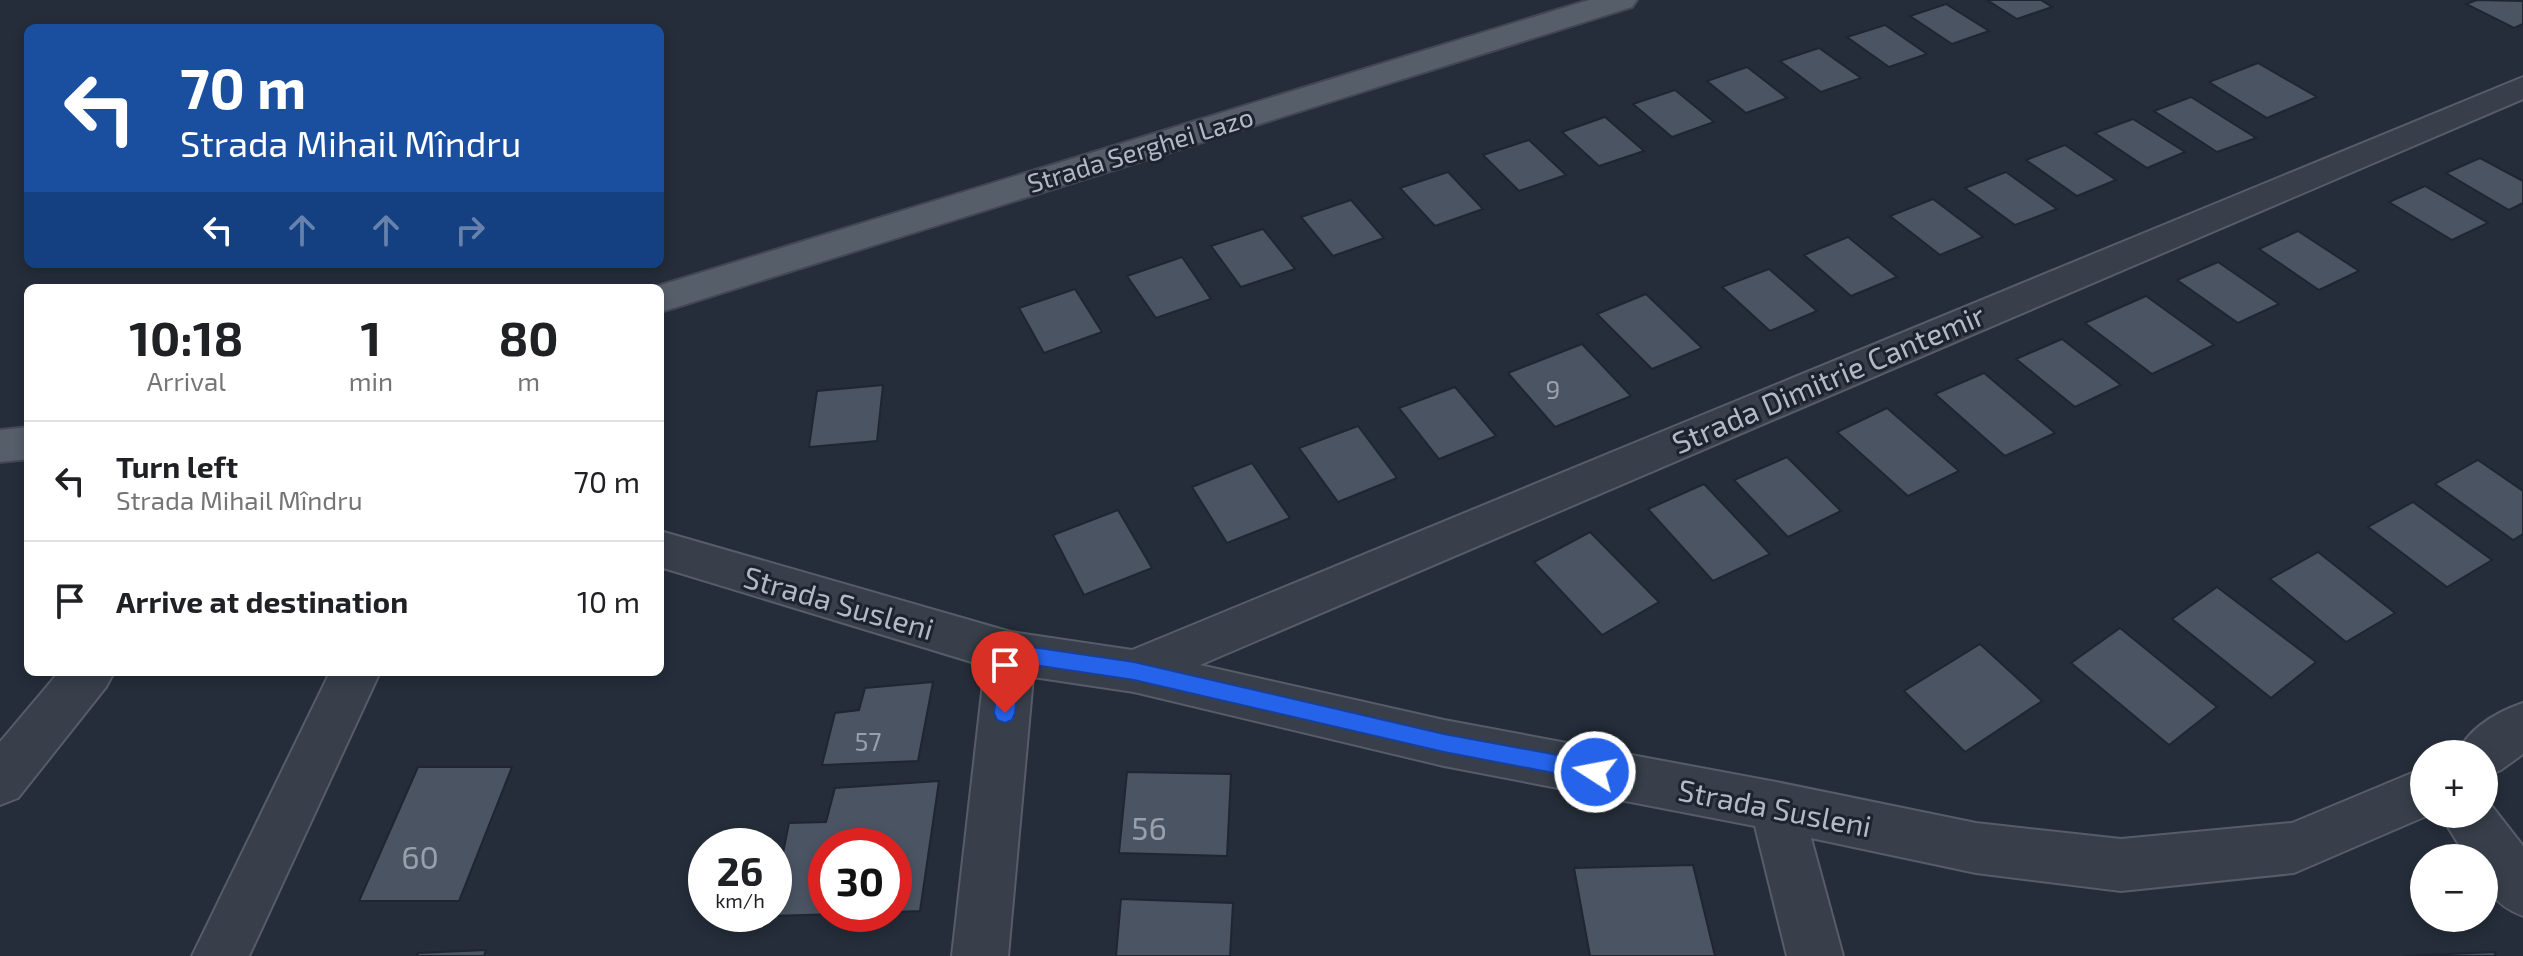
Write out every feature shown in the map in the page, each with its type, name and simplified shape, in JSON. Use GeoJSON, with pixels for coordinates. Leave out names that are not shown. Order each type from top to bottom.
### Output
{"type":"FeatureCollection","features":[{"type":"Feature","properties":{"kind":"main road","name":"Strada Serghei Lazo"},"geometry":{"type":"LineString","coordinates":[[664,298],[1621,0]]}},
{"type":"Feature","properties":{"kind":"main road"},"geometry":{"type":"LineString","coordinates":[[0,446],[24,443]]}},
{"type":"Feature","properties":{"kind":"street","name":"Strada Dimitrie Cantemir"},"geometry":{"type":"LineString","coordinates":[[1134,671],[2523,87]]}},
{"type":"Feature","properties":{"kind":"street","name":"Strada Susleni"},"geometry":{"type":"LineString","coordinates":[[664,550],[1011,653],[1134,671],[1444,743],[1776,806],[1976,848],[2121,865],[2294,848],[2410,798]]}},
{"type":"Feature","properties":{"kind":"street"},"geometry":{"type":"LineString","coordinates":[[980,956],[1011,653]]}},
{"type":"Feature","properties":{"kind":"street"},"geometry":{"type":"LineString","coordinates":[[0,781],[86,676]]}},
{"type":"Feature","properties":{"kind":"street"},"geometry":{"type":"LineString","coordinates":[[220,956],[353,676]]}},
{"type":"Feature","properties":{"kind":"street"},"geometry":{"type":"LineString","coordinates":[[2498,743],[2523,725]]}},
{"type":"Feature","properties":{"kind":"street"},"geometry":{"type":"LineString","coordinates":[[1776,806],[1815,956]]}},
{"type":"Feature","properties":{"kind":"street"},"geometry":{"type":"LineString","coordinates":[[2477,828],[2523,890]]}},
{"type":"Feature","properties":{"kind":"building"},"geometry":{"type":"Polygon","coordinates":[[[1987,0],[2041,0],[2052,7],[2017,19],[1987,0]]]}},
{"type":"Feature","properties":{"kind":"building"},"geometry":{"type":"Polygon","coordinates":[[[2477,0],[2523,1],[2523,24],[2514,28],[2466,4],[2477,0]]]}},
{"type":"Feature","properties":{"kind":"building"},"geometry":{"type":"Polygon","coordinates":[[[1946,4],[1989,31],[1952,44],[1910,16],[1946,4]]]}},
{"type":"Feature","properties":{"kind":"building"},"geometry":{"type":"Polygon","coordinates":[[[1885,25],[1927,54],[1889,67],[1847,37],[1885,25]]]}},
{"type":"Feature","properties":{"kind":"building"},"geometry":{"type":"Polygon","coordinates":[[[1819,48],[1861,78],[1821,92],[1780,61],[1819,48]]]}},
{"type":"Feature","properties":{"kind":"building"},"geometry":{"type":"Polygon","coordinates":[[[2258,63],[2317,97],[2267,118],[2209,82],[2258,63]]]}},
{"type":"Feature","properties":{"kind":"building"},"geometry":{"type":"Polygon","coordinates":[[[1747,67],[1787,98],[1746,113],[1707,81],[1747,67]]]}},
{"type":"Feature","properties":{"kind":"building"},"geometry":{"type":"Polygon","coordinates":[[[1675,90],[1714,122],[1672,137],[1633,104],[1675,90]]]}},
{"type":"Feature","properties":{"kind":"building"},"geometry":{"type":"Polygon","coordinates":[[[2191,97],[2256,138],[2217,152],[2154,111],[2191,97]]]}},
{"type":"Feature","properties":{"kind":"building"},"geometry":{"type":"Polygon","coordinates":[[[1605,117],[1644,151],[1599,166],[1562,132],[1605,117]]]}},
{"type":"Feature","properties":{"kind":"building"},"geometry":{"type":"Polygon","coordinates":[[[2133,119],[2185,152],[2147,168],[2095,133],[2133,119]]]}},
{"type":"Feature","properties":{"kind":"building"},"geometry":{"type":"Polygon","coordinates":[[[1529,140],[1566,175],[1519,191],[1483,155],[1529,140]]]}},
{"type":"Feature","properties":{"kind":"building"},"geometry":{"type":"Polygon","coordinates":[[[2065,145],[2116,180],[2077,196],[2026,160],[2065,145]]]}},
{"type":"Feature","properties":{"kind":"building"},"geometry":{"type":"Polygon","coordinates":[[[2480,158],[2523,181],[2523,203],[2509,210],[2446,173],[2480,158]]]}},
{"type":"Feature","properties":{"kind":"building"},"geometry":{"type":"Polygon","coordinates":[[[1448,172],[1483,209],[1435,226],[1400,188],[1448,172]]]}},
{"type":"Feature","properties":{"kind":"building"},"geometry":{"type":"Polygon","coordinates":[[[2006,172],[2057,209],[2015,225],[1965,188],[2006,172]]]}},
{"type":"Feature","properties":{"kind":"building"},"geometry":{"type":"Polygon","coordinates":[[[2425,186],[2488,223],[2452,240],[2389,202],[2425,186]]]}},
{"type":"Feature","properties":{"kind":"building"},"geometry":{"type":"Polygon","coordinates":[[[1933,199],[1983,237],[1940,255],[1890,216],[1933,199]]]}},
{"type":"Feature","properties":{"kind":"building"},"geometry":{"type":"Polygon","coordinates":[[[1351,200],[1384,238],[1333,256],[1301,217],[1351,200]]]}},
{"type":"Feature","properties":{"kind":"building"},"geometry":{"type":"Polygon","coordinates":[[[1263,229],[1295,269],[1241,287],[1211,246],[1263,229]]]}},
{"type":"Feature","properties":{"kind":"building"},"geometry":{"type":"Polygon","coordinates":[[[2298,231],[2359,271],[2319,290],[2259,249],[2298,231]]]}},
{"type":"Feature","properties":{"kind":"building"},"geometry":{"type":"Polygon","coordinates":[[[1848,237],[1897,277],[1851,296],[1804,255],[1848,237]]]}},
{"type":"Feature","properties":{"kind":"building"},"geometry":{"type":"Polygon","coordinates":[[[1182,257],[1211,299],[1156,318],[1127,276],[1182,257]]]}},
{"type":"Feature","properties":{"kind":"building"},"geometry":{"type":"Polygon","coordinates":[[[2218,262],[2279,304],[2238,323],[2177,280],[2218,262]]]}},
{"type":"Feature","properties":{"kind":"building"},"geometry":{"type":"Polygon","coordinates":[[[1769,269],[1817,311],[1770,331],[1722,287],[1769,269]]]}},
{"type":"Feature","properties":{"kind":"building"},"geometry":{"type":"Polygon","coordinates":[[[1075,289],[1102,332],[1044,353],[1019,308],[1075,289]]]}},
{"type":"Feature","properties":{"kind":"building"},"geometry":{"type":"Polygon","coordinates":[[[1646,294],[1702,348],[1652,369],[1597,314],[1646,294]]]}},
{"type":"Feature","properties":{"kind":"building"},"geometry":{"type":"Polygon","coordinates":[[[2146,296],[2214,345],[2152,374],[2085,323],[2146,296]]]}},
{"type":"Feature","properties":{"kind":"building"},"geometry":{"type":"Polygon","coordinates":[[[2062,339],[2121,385],[2075,407],[2016,359],[2062,339]]]}},
{"type":"Feature","properties":{"kind":"building"},"geometry":{"type":"Polygon","coordinates":[[[1582,344],[1631,396],[1555,427],[1508,373],[1582,344]]]}},
{"type":"Feature","properties":{"kind":"building"},"geometry":{"type":"Polygon","coordinates":[[[1984,373],[2055,433],[2005,456],[1935,394],[1984,373]]]}},
{"type":"Feature","properties":{"kind":"building"},"geometry":{"type":"Polygon","coordinates":[[[883,385],[877,441],[809,447],[817,391],[883,385]]]}},
{"type":"Feature","properties":{"kind":"building"},"geometry":{"type":"Polygon","coordinates":[[[1455,387],[1496,436],[1439,459],[1399,408],[1455,387]]]}},
{"type":"Feature","properties":{"kind":"building"},"geometry":{"type":"Polygon","coordinates":[[[1887,408],[1959,471],[1908,496],[1837,432],[1887,408]]]}},
{"type":"Feature","properties":{"kind":"building"},"geometry":{"type":"Polygon","coordinates":[[[1358,426],[1397,478],[1338,502],[1299,448],[1358,426]]]}},
{"type":"Feature","properties":{"kind":"building"},"geometry":{"type":"Polygon","coordinates":[[[1787,457],[1841,511],[1788,537],[1734,480],[1787,457]]]}},
{"type":"Feature","properties":{"kind":"building"},"geometry":{"type":"Polygon","coordinates":[[[2478,460],[2523,491],[2523,534],[2513,540],[2435,484],[2478,460]]]}},
{"type":"Feature","properties":{"kind":"building"},"geometry":{"type":"Polygon","coordinates":[[[1252,463],[1290,518],[1227,543],[1192,487],[1252,463]]]}},
{"type":"Feature","properties":{"kind":"building"},"geometry":{"type":"Polygon","coordinates":[[[1704,484],[1770,554],[1713,581],[1648,509],[1704,484]]]}},
{"type":"Feature","properties":{"kind":"building"},"geometry":{"type":"Polygon","coordinates":[[[2413,502],[2492,560],[2447,587],[2368,527],[2413,502]]]}},
{"type":"Feature","properties":{"kind":"building"},"geometry":{"type":"Polygon","coordinates":[[[1118,510],[1152,568],[1084,595],[1053,535],[1118,510]]]}},
{"type":"Feature","properties":{"kind":"building"},"geometry":{"type":"Polygon","coordinates":[[[1590,532],[1659,602],[1602,635],[1534,562],[1590,532]]]}},
{"type":"Feature","properties":{"kind":"building"},"geometry":{"type":"Polygon","coordinates":[[[2318,552],[2395,613],[2346,642],[2270,579],[2318,552]]]}},
{"type":"Feature","properties":{"kind":"building"},"geometry":{"type":"Polygon","coordinates":[[[2217,587],[2316,662],[2271,698],[2172,619],[2217,587]]]}},
{"type":"Feature","properties":{"kind":"building"},"geometry":{"type":"Polygon","coordinates":[[[2120,628],[2217,707],[2169,745],[2071,663],[2120,628]]]}},
{"type":"Feature","properties":{"kind":"building"},"geometry":{"type":"Polygon","coordinates":[[[1980,644],[2042,701],[1965,752],[1904,691],[1980,644]]]}},
{"type":"Feature","properties":{"kind":"building"},"geometry":{"type":"Polygon","coordinates":[[[933,682],[918,761],[822,765],[835,713],[859,710],[865,688],[933,682]]]}},
{"type":"Feature","properties":{"kind":"building"},"geometry":{"type":"Polygon","coordinates":[[[418,767],[512,767],[459,901],[359,901],[418,767]]]}},
{"type":"Feature","properties":{"kind":"building"},"geometry":{"type":"Polygon","coordinates":[[[1127,772],[1231,774],[1227,856],[1119,853],[1127,772]]]}},
{"type":"Feature","properties":{"kind":"building"},"geometry":{"type":"Polygon","coordinates":[[[939,781],[920,911],[912,911],[912,828],[808,828],[808,915],[792,915],[792,828],[788,828],[789,823],[826,822],[835,788],[939,781]]]}},
{"type":"Feature","properties":{"kind":"building"},"geometry":{"type":"Polygon","coordinates":[[[1693,865],[1715,956],[1590,956],[1574,868],[1693,865]]]}},
{"type":"Feature","properties":{"kind":"building"},"geometry":{"type":"Polygon","coordinates":[[[1121,899],[1233,903],[1230,956],[1116,956],[1121,899]]]}},
{"type":"Feature","properties":{"kind":"building"},"geometry":{"type":"Polygon","coordinates":[[[486,950],[484,956],[417,956],[418,953],[486,950]]]}},
{"type":"Feature","properties":{"kind":"building"},"geometry":{"type":"Polygon","coordinates":[[[2494,952],[2496,956],[2405,956],[2494,952]]]}},
{"type":"Feature","properties":{"kind":"route"},"geometry":{"type":"LineString","coordinates":[[1005,713],[1011,653],[1134,671],[1444,743],[1595,772]]}}]}
